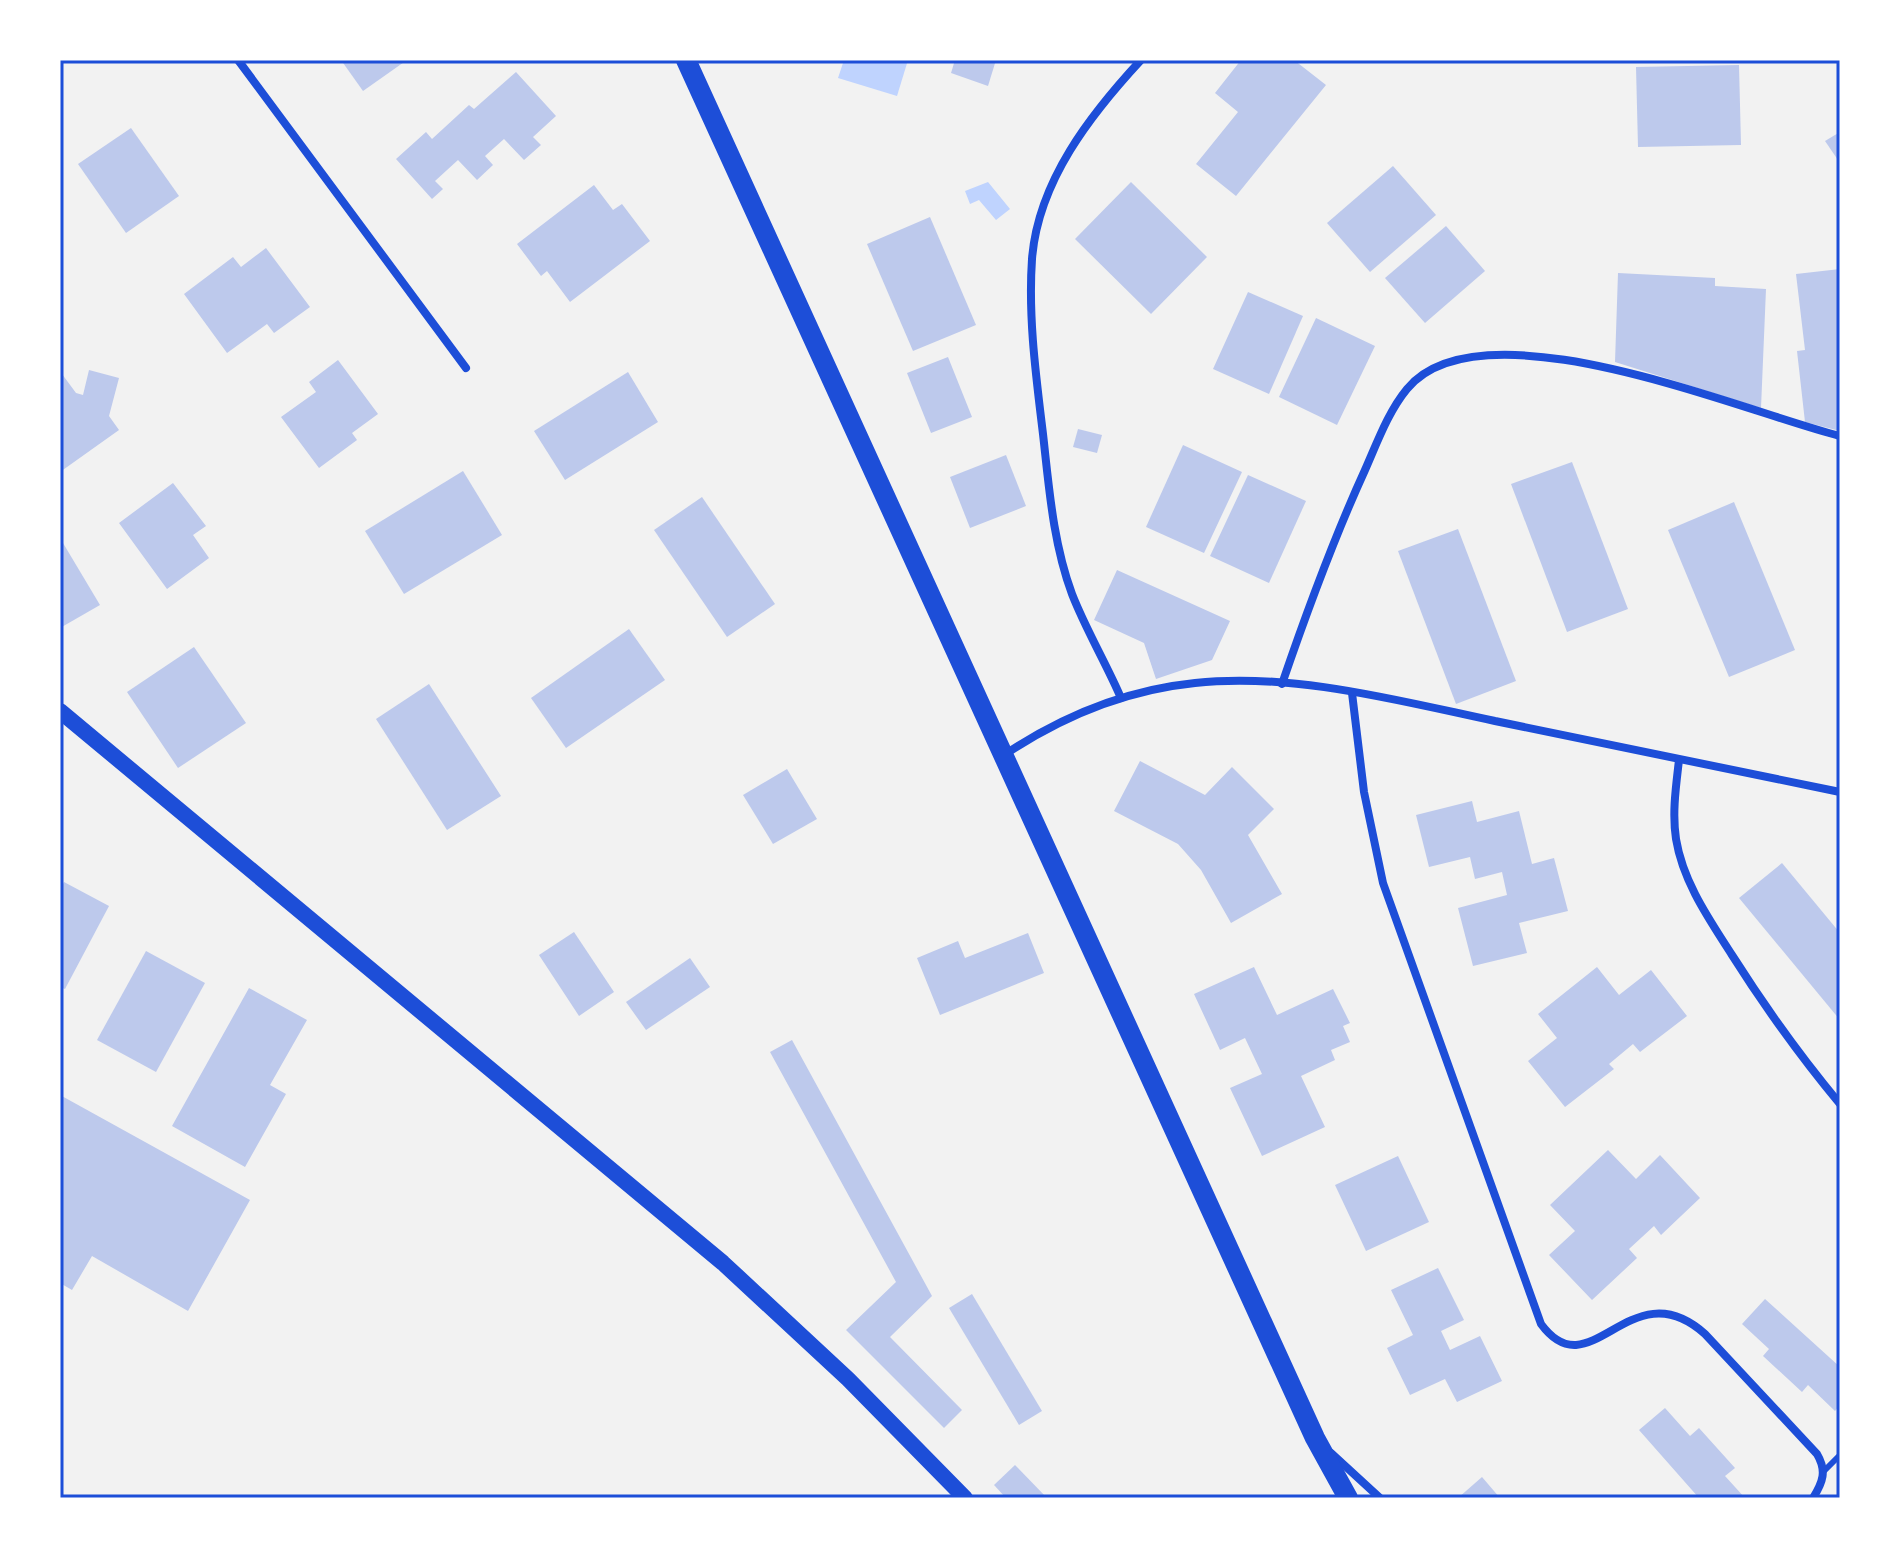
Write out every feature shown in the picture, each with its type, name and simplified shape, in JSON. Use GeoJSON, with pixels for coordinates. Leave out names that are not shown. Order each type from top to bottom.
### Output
{"type":"FeatureCollection","features":[{"type":"Feature","properties":{"kind":"main road"},"geometry":{"type":"LineString","coordinates":[[686,60],[1315,1438],[1348,1498]]}},
{"type":"Feature","properties":{"kind":"main road"},"geometry":{"type":"LineString","coordinates":[[60,711],[723,1263],[848,1379],[965,1498]]}},
{"type":"Feature","properties":{"kind":"street"},"geometry":{"type":"LineString","coordinates":[[238,60],[466,368]]}},
{"type":"Feature","properties":{"kind":"street"},"geometry":{"type":"LineString","coordinates":[[1121,698],[1072,594],[1053,517],[1031,328],[1032,257],[1041,217],[1071,151],[1095,112],[1141,60]]}},
{"type":"Feature","properties":{"kind":"street"},"geometry":{"type":"LineString","coordinates":[[1282,684],[1327,559],[1386,422],[1408,387],[1438,365],[1466,357],[1500,354],[1565,360],[1666,384],[1840,436]]}},
{"type":"Feature","properties":{"kind":"street"},"geometry":{"type":"LineString","coordinates":[[1003,756],[1069,717],[1121,698],[1197,682],[1282,684],[1352,693],[1840,792]]}},
{"type":"Feature","properties":{"kind":"street"},"geometry":{"type":"LineString","coordinates":[[1352,693],[1364,792],[1383,883],[1541,1324],[1554,1338],[1575,1346],[1597,1340],[1643,1314],[1669,1313],[1690,1322],[1705,1334],[1817,1454],[1824,1471],[1823,1480],[1813,1498]]}},
{"type":"Feature","properties":{"kind":"street"},"geometry":{"type":"LineString","coordinates":[[1679,760],[1675,825],[1677,846],[1688,879],[1760,998],[1840,1104]]}},
{"type":"Feature","properties":{"kind":"street"},"geometry":{"type":"LineString","coordinates":[[1315,1438],[1380,1498]]}},
{"type":"Feature","properties":{"kind":"lane"},"geometry":{"type":"LineString","coordinates":[[1824,1471],[1840,1455]]}},
{"type":"Feature","properties":{"kind":"water"},"geometry":{"type":"Polygon","coordinates":[[[844,60],[908,60],[897,96],[838,78],[844,60]]]}},
{"type":"Feature","properties":{"kind":"water"},"geometry":{"type":"Polygon","coordinates":[[[988,182],[1010,209],[996,220],[979,200],[970,204],[965,191],[988,182]]]}},
{"type":"Feature","properties":{"kind":"building"},"geometry":{"type":"Polygon","coordinates":[[[341,60],[407,60],[363,91],[341,60]]]}},
{"type":"Feature","properties":{"kind":"building"},"geometry":{"type":"Polygon","coordinates":[[[955,60],[996,60],[988,86],[951,73],[955,60]]]}},
{"type":"Feature","properties":{"kind":"building"},"geometry":{"type":"Polygon","coordinates":[[[1241,60],[1294,60],[1326,85],[1236,196],[1196,164],[1238,112],[1215,93],[1241,60]]]}},
{"type":"Feature","properties":{"kind":"building"},"geometry":{"type":"Polygon","coordinates":[[[1739,65],[1741,145],[1638,147],[1636,67],[1739,65]]]}},
{"type":"Feature","properties":{"kind":"building"},"geometry":{"type":"Polygon","coordinates":[[[516,72],[556,116],[533,137],[541,145],[524,160],[504,139],[485,156],[493,165],[477,180],[458,160],[435,181],[443,189],[432,199],[396,159],[426,132],[432,139],[469,105],[474,109],[516,72]]]}},
{"type":"Feature","properties":{"kind":"building"},"geometry":{"type":"Polygon","coordinates":[[[131,128],[179,196],[126,233],[78,164],[131,128]]]}},
{"type":"Feature","properties":{"kind":"building"},"geometry":{"type":"Polygon","coordinates":[[[1840,132],[1840,163],[1825,141],[1840,132]]]}},
{"type":"Feature","properties":{"kind":"building"},"geometry":{"type":"Polygon","coordinates":[[[1393,166],[1436,215],[1370,272],[1327,223],[1393,166]]]}},
{"type":"Feature","properties":{"kind":"building"},"geometry":{"type":"Polygon","coordinates":[[[1131,182],[1207,257],[1151,314],[1075,239],[1131,182]]]}},
{"type":"Feature","properties":{"kind":"building"},"geometry":{"type":"Polygon","coordinates":[[[594,185],[613,210],[622,204],[650,241],[570,302],[547,271],[541,276],[517,244],[594,185]]]}},
{"type":"Feature","properties":{"kind":"building"},"geometry":{"type":"Polygon","coordinates":[[[930,217],[976,325],[913,351],[867,244],[930,217]]]}},
{"type":"Feature","properties":{"kind":"building"},"geometry":{"type":"Polygon","coordinates":[[[1446,226],[1485,271],[1425,323],[1385,278],[1446,226]]]}},
{"type":"Feature","properties":{"kind":"building"},"geometry":{"type":"Polygon","coordinates":[[[266,248],[310,307],[274,333],[267,324],[227,353],[184,294],[233,257],[241,267],[266,248]]]}},
{"type":"Feature","properties":{"kind":"building"},"geometry":{"type":"Polygon","coordinates":[[[1840,269],[1840,431],[1805,422],[1797,351],[1805,350],[1796,274],[1840,269]]]}},
{"type":"Feature","properties":{"kind":"building"},"geometry":{"type":"Polygon","coordinates":[[[1618,273],[1715,278],[1715,286],[1766,289],[1761,408],[1615,362],[1618,273]]]}},
{"type":"Feature","properties":{"kind":"building"},"geometry":{"type":"Polygon","coordinates":[[[1248,292],[1303,316],[1269,394],[1213,369],[1248,292]]]}},
{"type":"Feature","properties":{"kind":"building"},"geometry":{"type":"Polygon","coordinates":[[[1316,318],[1375,346],[1337,425],[1279,397],[1316,318]]]}},
{"type":"Feature","properties":{"kind":"building"},"geometry":{"type":"Polygon","coordinates":[[[948,357],[972,417],[931,433],[907,373],[948,357]]]}},
{"type":"Feature","properties":{"kind":"building"},"geometry":{"type":"Polygon","coordinates":[[[338,360],[378,414],[352,433],[357,440],[319,468],[281,417],[316,392],[309,382],[338,360]]]}},
{"type":"Feature","properties":{"kind":"building"},"geometry":{"type":"Polygon","coordinates":[[[89,370],[119,378],[109,416],[119,430],[60,472],[60,375],[76,393],[83,395],[89,370]]]}},
{"type":"Feature","properties":{"kind":"building"},"geometry":{"type":"Polygon","coordinates":[[[628,372],[658,422],[565,480],[534,431],[628,372]]]}},
{"type":"Feature","properties":{"kind":"building"},"geometry":{"type":"Polygon","coordinates":[[[1078,429],[1102,435],[1097,453],[1073,447],[1078,429]]]}},
{"type":"Feature","properties":{"kind":"building"},"geometry":{"type":"Polygon","coordinates":[[[1183,445],[1242,472],[1204,553],[1146,527],[1183,445]]]}},
{"type":"Feature","properties":{"kind":"building"},"geometry":{"type":"Polygon","coordinates":[[[1006,455],[1026,506],[970,528],[950,477],[1006,455]]]}},
{"type":"Feature","properties":{"kind":"building"},"geometry":{"type":"Polygon","coordinates":[[[1572,462],[1628,609],[1567,632],[1511,484],[1572,462]]]}},
{"type":"Feature","properties":{"kind":"building"},"geometry":{"type":"Polygon","coordinates":[[[463,471],[502,535],[404,594],[365,531],[463,471]]]}},
{"type":"Feature","properties":{"kind":"building"},"geometry":{"type":"Polygon","coordinates":[[[1248,475],[1306,501],[1269,583],[1210,556],[1248,475]]]}},
{"type":"Feature","properties":{"kind":"building"},"geometry":{"type":"Polygon","coordinates":[[[173,483],[206,526],[193,535],[209,558],[167,589],[119,523],[173,483]]]}},
{"type":"Feature","properties":{"kind":"building"},"geometry":{"type":"Polygon","coordinates":[[[702,497],[775,604],[727,637],[654,530],[702,497]]]}},
{"type":"Feature","properties":{"kind":"building"},"geometry":{"type":"Polygon","coordinates":[[[1734,502],[1795,650],[1729,677],[1668,530],[1734,502]]]}},
{"type":"Feature","properties":{"kind":"building"},"geometry":{"type":"Polygon","coordinates":[[[1458,529],[1516,681],[1456,704],[1398,551],[1458,529]]]}},
{"type":"Feature","properties":{"kind":"building"},"geometry":{"type":"Polygon","coordinates":[[[60,538],[100,605],[60,628],[60,538]]]}},
{"type":"Feature","properties":{"kind":"building"},"geometry":{"type":"Polygon","coordinates":[[[1117,570],[1230,621],[1212,660],[1156,679],[1144,643],[1094,620],[1117,570]]]}},
{"type":"Feature","properties":{"kind":"building"},"geometry":{"type":"Polygon","coordinates":[[[629,629],[665,680],[566,748],[531,698],[629,629]]]}},
{"type":"Feature","properties":{"kind":"building"},"geometry":{"type":"Polygon","coordinates":[[[194,647],[246,723],[178,768],[127,692],[194,647]]]}},
{"type":"Feature","properties":{"kind":"building"},"geometry":{"type":"Polygon","coordinates":[[[429,684],[501,796],[447,830],[376,719],[429,684]]]}},
{"type":"Feature","properties":{"kind":"building"},"geometry":{"type":"Polygon","coordinates":[[[1140,761],[1205,795],[1232,767],[1274,809],[1248,835],[1282,894],[1231,923],[1201,870],[1178,844],[1114,811],[1140,761]]]}},
{"type":"Feature","properties":{"kind":"building"},"geometry":{"type":"Polygon","coordinates":[[[787,769],[817,819],[773,844],[743,795],[787,769]]]}},
{"type":"Feature","properties":{"kind":"building"},"geometry":{"type":"Polygon","coordinates":[[[1472,801],[1477,822],[1519,811],[1532,864],[1554,858],[1568,911],[1519,923],[1527,953],[1473,966],[1458,908],[1507,895],[1502,872],[1475,879],[1470,857],[1429,867],[1416,815],[1472,801]]]}},
{"type":"Feature","properties":{"kind":"building"},"geometry":{"type":"Polygon","coordinates":[[[1782,863],[1840,933],[1840,1020],[1739,898],[1782,863]]]}},
{"type":"Feature","properties":{"kind":"building"},"geometry":{"type":"Polygon","coordinates":[[[64,882],[109,906],[65,989],[60,987],[60,890],[64,882]]]}},
{"type":"Feature","properties":{"kind":"building"},"geometry":{"type":"Polygon","coordinates":[[[574,932],[614,992],[579,1016],[539,955],[574,932]]]}},
{"type":"Feature","properties":{"kind":"building"},"geometry":{"type":"Polygon","coordinates":[[[1028,933],[1044,973],[940,1015],[917,958],[958,941],[965,958],[1028,933]]]}},
{"type":"Feature","properties":{"kind":"building"},"geometry":{"type":"Polygon","coordinates":[[[146,951],[205,983],[156,1072],[97,1040],[146,951]]]}},
{"type":"Feature","properties":{"kind":"building"},"geometry":{"type":"Polygon","coordinates":[[[690,958],[710,987],[646,1030],[626,1002],[690,958]]]}},
{"type":"Feature","properties":{"kind":"building"},"geometry":{"type":"Polygon","coordinates":[[[1254,967],[1277,1015],[1333,989],[1350,1023],[1343,1026],[1350,1042],[1331,1050],[1335,1060],[1301,1076],[1325,1127],[1262,1156],[1230,1088],[1262,1074],[1245,1038],[1220,1050],[1194,994],[1254,967]]]}},
{"type":"Feature","properties":{"kind":"building"},"geometry":{"type":"Polygon","coordinates":[[[1597,967],[1619,995],[1651,970],[1687,1016],[1640,1052],[1633,1044],[1609,1064],[1614,1069],[1565,1107],[1528,1061],[1557,1038],[1538,1014],[1597,967]]]}},
{"type":"Feature","properties":{"kind":"building"},"geometry":{"type":"Polygon","coordinates":[[[249,988],[307,1020],[270,1085],[286,1094],[245,1167],[172,1126],[249,988]]]}},
{"type":"Feature","properties":{"kind":"building"},"geometry":{"type":"Polygon","coordinates":[[[792,1040],[932,1296],[890,1337],[962,1410],[944,1428],[846,1330],[896,1282],[770,1052],[792,1040]]]}},
{"type":"Feature","properties":{"kind":"building"},"geometry":{"type":"Polygon","coordinates":[[[60,1095],[250,1200],[188,1311],[92,1256],[72,1290],[60,1283],[60,1095]]]}},
{"type":"Feature","properties":{"kind":"building"},"geometry":{"type":"Polygon","coordinates":[[[1608,1150],[1636,1179],[1660,1155],[1700,1198],[1661,1235],[1654,1226],[1629,1249],[1637,1258],[1592,1300],[1549,1255],[1575,1231],[1550,1205],[1608,1150]]]}},
{"type":"Feature","properties":{"kind":"building"},"geometry":{"type":"Polygon","coordinates":[[[1398,1156],[1429,1222],[1366,1251],[1335,1185],[1398,1156]]]}},
{"type":"Feature","properties":{"kind":"building"},"geometry":{"type":"Polygon","coordinates":[[[1438,1268],[1464,1320],[1441,1331],[1450,1350],[1480,1336],[1502,1381],[1457,1402],[1445,1379],[1410,1395],[1387,1348],[1413,1335],[1391,1290],[1438,1268]]]}},
{"type":"Feature","properties":{"kind":"building"},"geometry":{"type":"Polygon","coordinates":[[[972,1294],[1042,1411],[1019,1425],[949,1308],[972,1294]]]}},
{"type":"Feature","properties":{"kind":"building"},"geometry":{"type":"Polygon","coordinates":[[[1765,1299],[1840,1367],[1840,1405],[1835,1411],[1808,1385],[1802,1392],[1763,1356],[1769,1349],[1742,1324],[1765,1299]]]}},
{"type":"Feature","properties":{"kind":"building"},"geometry":{"type":"Polygon","coordinates":[[[1665,1408],[1690,1436],[1699,1428],[1735,1468],[1725,1476],[1745,1498],[1699,1498],[1639,1430],[1665,1408]]]}},
{"type":"Feature","properties":{"kind":"building"},"geometry":{"type":"Polygon","coordinates":[[[1015,1465],[1047,1498],[1006,1498],[994,1485],[1015,1465]]]}},
{"type":"Feature","properties":{"kind":"building"},"geometry":{"type":"Polygon","coordinates":[[[1482,1477],[1500,1498],[1458,1498],[1482,1477]]]}}]}
